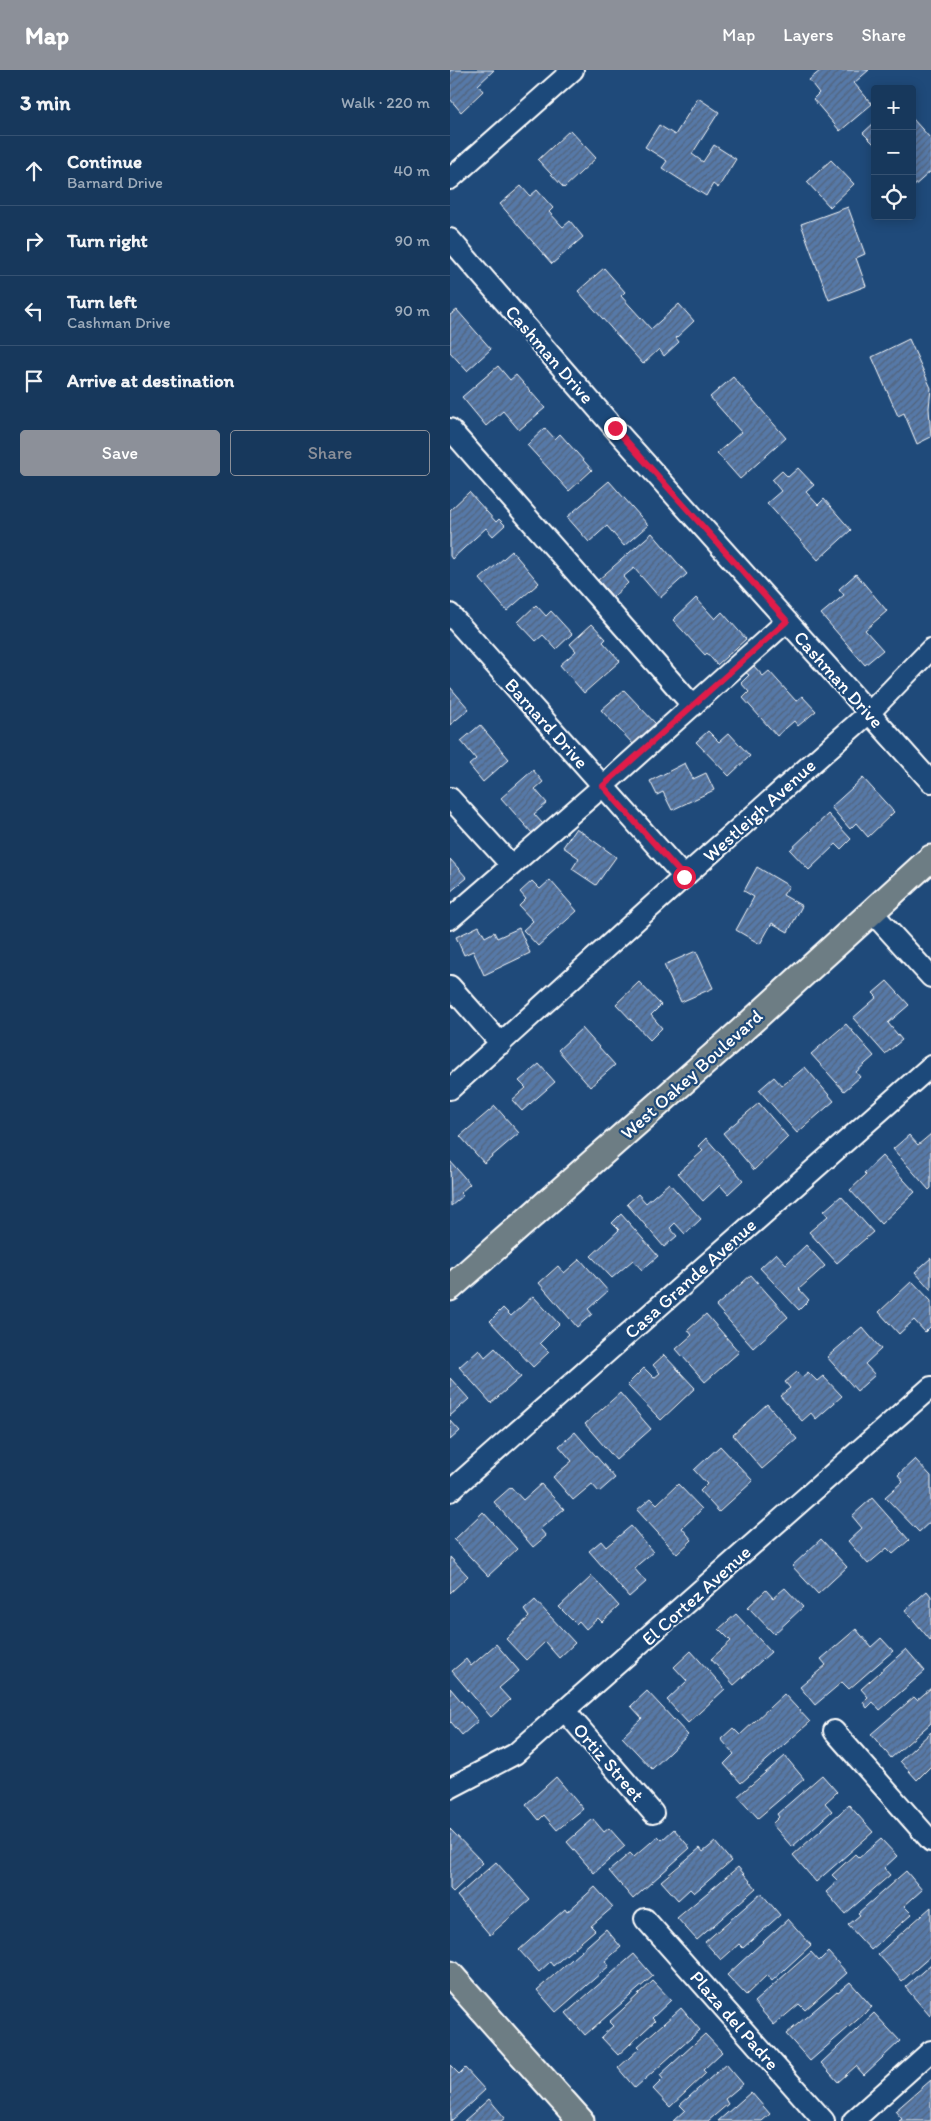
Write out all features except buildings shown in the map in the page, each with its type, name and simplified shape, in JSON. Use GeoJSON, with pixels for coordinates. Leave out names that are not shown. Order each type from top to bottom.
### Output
{"type":"FeatureCollection","features":[{"type":"Feature","properties":{"kind":"main road","name":"West Oakey Boulevard"},"geometry":{"type":"LineString","coordinates":[[450,1288],[741,1031],[931,858]]}},
{"type":"Feature","properties":{"kind":"main road"},"geometry":{"type":"LineString","coordinates":[[450,1974],[581,2121]]}},
{"type":"Feature","properties":{"kind":"street"},"geometry":{"type":"LineString","coordinates":[[450,179],[573,70]]}},
{"type":"Feature","properties":{"kind":"street","name":"Cashman Drive"},"geometry":{"type":"LineString","coordinates":[[450,239],[931,782]]}},
{"type":"Feature","properties":{"kind":"street"},"geometry":{"type":"LineString","coordinates":[[450,429],[693,706]]}},
{"type":"Feature","properties":{"kind":"street","name":"Barnard Drive"},"geometry":{"type":"LineString","coordinates":[[450,614],[684,877]]}},
{"type":"Feature","properties":{"kind":"street"},"geometry":{"type":"LineString","coordinates":[[450,919],[603,786],[787,621]]}},
{"type":"Feature","properties":{"kind":"street","name":"Westleigh Avenue"},"geometry":{"type":"LineString","coordinates":[[450,1089],[870,712],[931,649]]}},
{"type":"Feature","properties":{"kind":"street"},"geometry":{"type":"LineString","coordinates":[[450,798],[510,865]]}},
{"type":"Feature","properties":{"kind":"street"},"geometry":{"type":"LineString","coordinates":[[871,911],[931,977]]}},
{"type":"Feature","properties":{"kind":"street"},"geometry":{"type":"LineString","coordinates":[[450,986],[501,1044]]}},
{"type":"Feature","properties":{"kind":"street","name":"Casa Grande Avenue"},"geometry":{"type":"LineString","coordinates":[[450,1491],[931,1066]]}},
{"type":"Feature","properties":{"kind":"street","name":"El Cortez Avenue"},"geometry":{"type":"LineString","coordinates":[[450,1788],[515,1754],[931,1387]]}},
{"type":"Feature","properties":{"kind":"street","name":"Ortiz Street"},"geometry":{"type":"LineString","coordinates":[[565,1711],[652,1813]]}},
{"type":"Feature","properties":{"kind":"street"},"geometry":{"type":"LineString","coordinates":[[834,1731],[931,1841]]}},
{"type":"Feature","properties":{"kind":"street","name":"Plaza del Padre"},"geometry":{"type":"LineString","coordinates":[[645,1919],[824,2121]]}},
{"type":"Feature","properties":{"kind":"street"},"geometry":{"type":"LineString","coordinates":[[853,2121],[931,2051]]}},
{"type":"Feature","properties":{"kind":"route"},"geometry":{"type":"LineString","coordinates":[[615,428],[787,621],[603,786],[684,877]]}}]}
